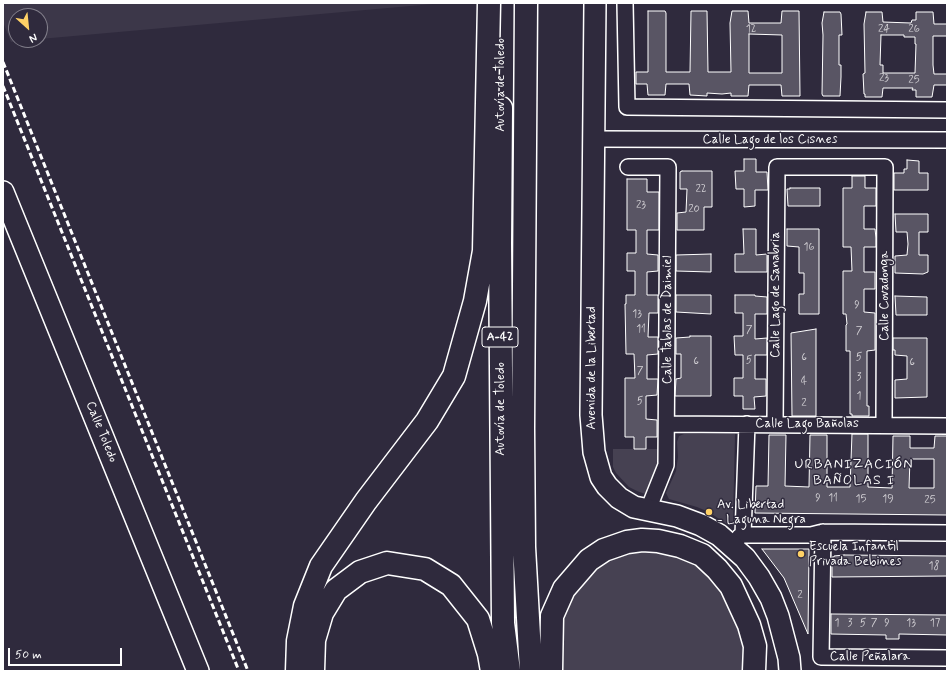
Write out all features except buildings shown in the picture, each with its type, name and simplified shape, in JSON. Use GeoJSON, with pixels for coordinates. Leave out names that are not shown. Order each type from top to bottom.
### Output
{"type":"FeatureCollection","features":[{"type":"Feature","properties":{"kind":"highway"},"geometry":{"type":"LineString","coordinates":[[297,671],[298,641],[305,606],[321,566],[366,501],[427,421],[454,376],[475,301],[484,251],[489,3]]}},
{"type":"Feature","properties":{"kind":"highway","name":"Autovía de Toledo"},"geometry":{"type":"LineString","coordinates":[[501,3],[500,243],[502,607],[509,671]]}},
{"type":"Feature","properties":{"kind":"highway","name":"Autovía de Toledo"},"geometry":{"type":"LineString","coordinates":[[526,3],[523,444],[524,546],[531,671]]}},
{"type":"Feature","properties":{"kind":"highway"},"geometry":{"type":"LineString","coordinates":[[550,671],[552,616],[564,589],[589,560],[604,550],[627,542],[642,540],[658,541],[680,546],[702,555],[717,569],[731,586],[750,624],[755,646],[754,671]]}},
{"type":"Feature","properties":{"kind":"highway"},"geometry":{"type":"LineString","coordinates":[[313,671],[314,640],[322,613],[336,590],[360,572],[387,563],[425,569],[451,585],[478,619],[489,654],[492,671]]}},
{"type":"Feature","properties":{"kind":"street","name":"Avenida de la Libertad"},"geometry":{"type":"LineString","coordinates":[[595,3],[591,415],[594,452],[601,477],[607,486],[619,498],[634,507],[677,516],[701,525],[719,535],[738,540],[750,564],[771,598],[782,632],[788,668]]}},
{"type":"Feature","properties":{"kind":"street"},"geometry":{"type":"LineString","coordinates":[[625,3],[627,107],[947,110]]}},
{"type":"Feature","properties":{"kind":"street","name":"Calle Lago de los Cisnes"},"geometry":{"type":"LineString","coordinates":[[593,140],[947,140]]}},
{"type":"Feature","properties":{"kind":"street","name":"Calle Tablas de Daimiel"},"geometry":{"type":"LineString","coordinates":[[628,167],[668,167],[666,465],[648,510]]}},
{"type":"Feature","properties":{"kind":"street","name":"Calle Lago de Sanabria"},"geometry":{"type":"LineString","coordinates":[[775,424],[777,167],[885,167]]}},
{"type":"Feature","properties":{"kind":"street","name":"Calle Covadonga"},"geometry":{"type":"LineString","coordinates":[[884,425],[885,167]]}},
{"type":"Feature","properties":{"kind":"street","name":"Calle Toledo"},"geometry":{"type":"LineString","coordinates":[[3,192],[198,671]]}},
{"type":"Feature","properties":{"kind":"street","name":"Calle Lago Bañolas"},"geometry":{"type":"LineString","coordinates":[[667,424],[947,426]]}},
{"type":"Feature","properties":{"kind":"street"},"geometry":{"type":"LineString","coordinates":[[746,424],[738,540],[810,535],[823,532],[947,533]]}},
{"type":"Feature","properties":{"kind":"street","name":"Calle Peñalara"},"geometry":{"type":"LineString","coordinates":[[823,532],[821,657],[947,658]]}},
{"type":"Feature","properties":{"kind":"shaded area"},"geometry":{"type":"Polygon","coordinates":[[[3,3],[444,3],[48,38],[48,8],[8,8],[8,34],[3,22],[3,3]]]}},
{"type":"Feature","properties":{"kind":"shaded area"},"geometry":{"type":"Polygon","coordinates":[[[684,434],[735,434],[733,522],[731,524],[728,525],[709,512],[697,507],[669,499],[666,493],[676,471],[678,457],[677,442],[679,436],[684,434]]]}},
{"type":"Feature","properties":{"kind":"shaded area"},"geometry":{"type":"Polygon","coordinates":[[[613,449],[660,449],[657,465],[645,494],[629,487],[616,473],[613,467],[613,449]]]}},
{"type":"Feature","properties":{"kind":"shaded area"},"geometry":{"type":"Polygon","coordinates":[[[645,550],[689,558],[704,569],[726,596],[744,631],[746,671],[559,671],[559,626],[579,581],[607,559],[625,552],[645,550]]]}},
{"type":"Feature","properties":{"kind":"railway"},"geometry":{"type":"LineString","coordinates":[[3,62],[248,671]]}},
{"type":"Feature","properties":{"kind":"railway"},"geometry":{"type":"LineString","coordinates":[[3,86],[239,671]]}},
{"type":"Feature","properties":{"kind":"place","name":"Av. Libertad - Laguna Negra"},"geometry":{"type":"Point","coordinates":[709,512]}},
{"type":"Feature","properties":{"kind":"place","name":"Escuela Infantil Privada Bebines"},"geometry":{"type":"Point","coordinates":[801,554]}},
{"type":"Feature","properties":{"kind":"district","name":"URBANIZACIÓN BAÑOLAS I"},"geometry":{"type":"Point","coordinates":[854,474]}}]}
